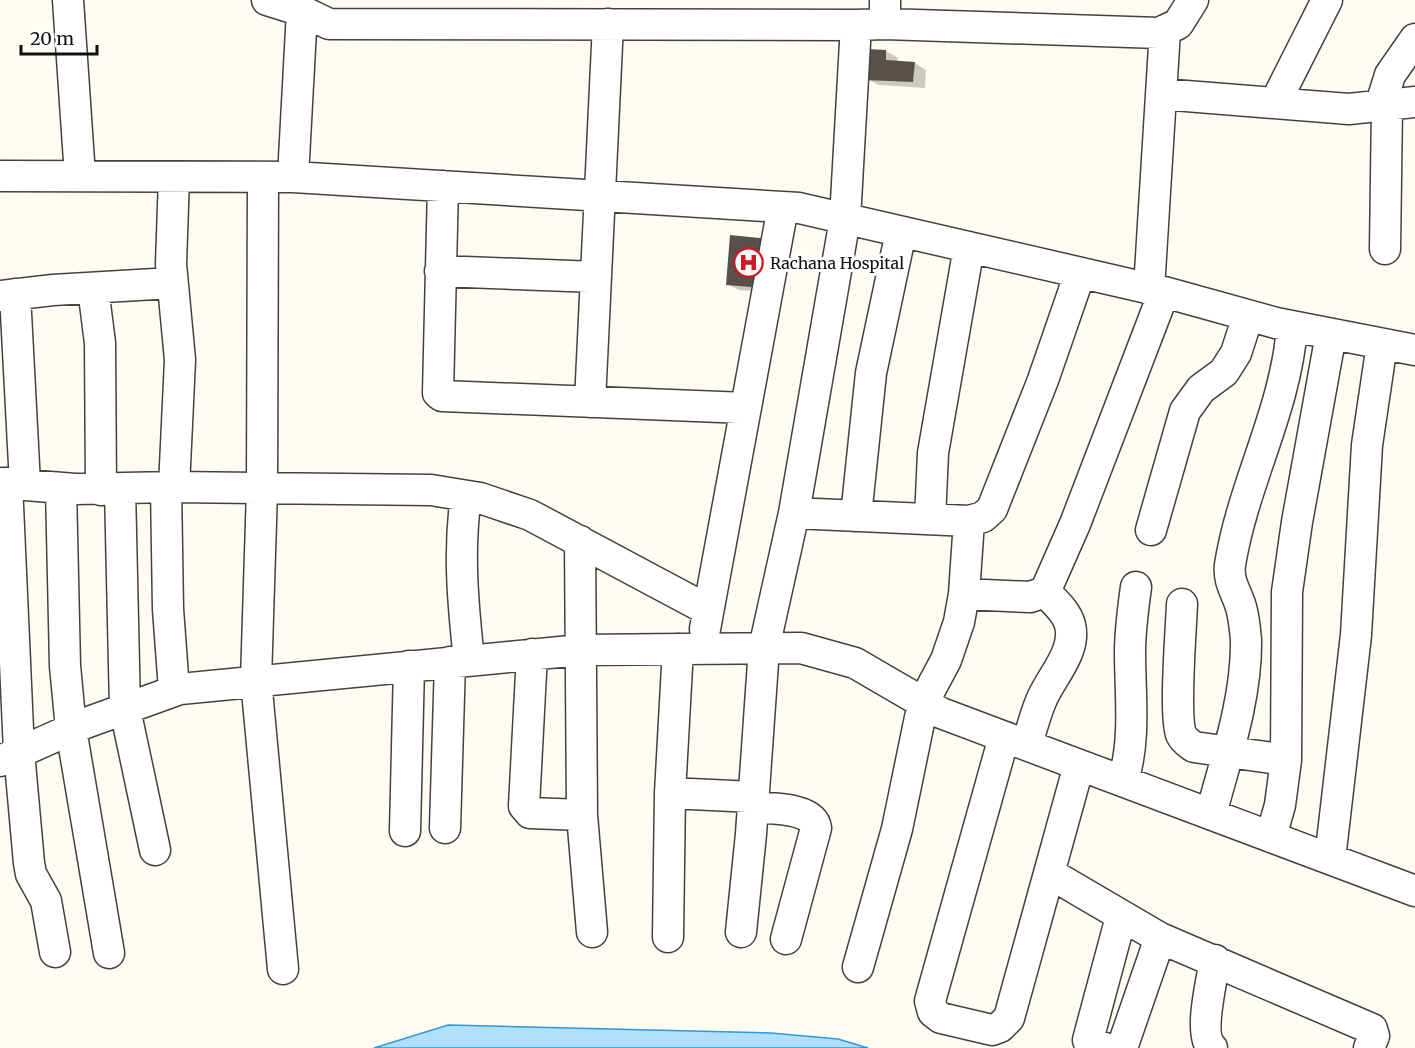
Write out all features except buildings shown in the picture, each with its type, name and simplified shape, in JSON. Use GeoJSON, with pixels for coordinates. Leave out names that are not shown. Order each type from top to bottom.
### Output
{"type":"FeatureCollection","features":[{"type":"Feature","properties":{"kind":"street"},"geometry":{"type":"LineString","coordinates":[[68,0],[80,176]]}},
{"type":"Feature","properties":{"kind":"street"},"geometry":{"type":"LineString","coordinates":[[267,0],[302,11],[329,24],[356,12],[608,24],[705,12],[876,16],[1159,33],[1178,24],[1194,1]]}},
{"type":"Feature","properties":{"kind":"street"},"geometry":{"type":"LineString","coordinates":[[1275,103],[1327,0]]}},
{"type":"Feature","properties":{"kind":"street"},"geometry":{"type":"LineString","coordinates":[[293,177],[302,11]]}},
{"type":"Feature","properties":{"kind":"street"},"geometry":{"type":"LineString","coordinates":[[741,932],[764,648],[794,513],[845,219],[876,16]]}},
{"type":"Feature","properties":{"kind":"street"},"geometry":{"type":"LineString","coordinates":[[590,402],[608,24]]}},
{"type":"Feature","properties":{"kind":"street"},"geometry":{"type":"LineString","coordinates":[[964,594],[1030,597],[1046,592],[1075,524],[1157,291],[1161,94],[1165,30]]}},
{"type":"Feature","properties":{"kind":"street"},"geometry":{"type":"LineString","coordinates":[[1385,249],[1394,105],[1390,75],[1415,39]]}},
{"type":"Feature","properties":{"kind":"street"},"geometry":{"type":"LineString","coordinates":[[1161,94],[1350,109],[1394,105]]}},
{"type":"Feature","properties":{"kind":"street"},"geometry":{"type":"LineString","coordinates":[[0,176],[293,177],[799,208],[1157,291],[1292,327],[1415,350]]}},
{"type":"Feature","properties":{"kind":"street"},"geometry":{"type":"LineString","coordinates":[[174,177],[171,264],[180,360],[170,487],[168,609],[174,690]]}},
{"type":"Feature","properties":{"kind":"street"},"geometry":{"type":"LineString","coordinates":[[263,177],[262,490],[256,680],[283,969]]}},
{"type":"Feature","properties":{"kind":"street"},"geometry":{"type":"LineString","coordinates":[[443,186],[438,393],[441,396],[746,408]]}},
{"type":"Feature","properties":{"kind":"street"},"geometry":{"type":"LineString","coordinates":[[668,937],[670,793],[690,649],[708,610],[783,207]]}},
{"type":"Feature","properties":{"kind":"street"},"geometry":{"type":"LineString","coordinates":[[856,516],[871,373],[901,232]]}},
{"type":"Feature","properties":{"kind":"street"},"geometry":{"type":"LineString","coordinates":[[930,519],[933,453],[969,247]]}},
{"type":"Feature","properties":{"kind":"street"},"geometry":{"type":"LineString","coordinates":[[440,271],[596,277]]}},
{"type":"Feature","properties":{"kind":"street"},"geometry":{"type":"LineString","coordinates":[[794,513],[969,521],[982,517],[992,509],[1043,380],[1080,273]]}},
{"type":"Feature","properties":{"kind":"street"},"geometry":{"type":"LineString","coordinates":[[55,952],[46,901],[31,874],[9,757],[11,484],[8,295],[172,284]]}},
{"type":"Feature","properties":{"kind":"street"},"geometry":{"type":"LineString","coordinates":[[93,288],[100,343],[125,709],[155,850]]}},
{"type":"Feature","properties":{"kind":"street"},"geometry":{"type":"LineString","coordinates":[[1151,530],[1185,411],[1193,398],[1224,372],[1230,363],[1236,353],[1248,316]]}},
{"type":"Feature","properties":{"kind":"street"},"geometry":{"type":"LineString","coordinates":[[1211,814],[1228,751],[1244,668],[1246,640],[1240,603],[1230,581],[1230,567],[1243,510],[1284,386],[1292,327]]}},
{"type":"Feature","properties":{"kind":"street"},"geometry":{"type":"LineString","coordinates":[[1271,837],[1280,805],[1286,760],[1287,604],[1296,522],[1331,334]]}},
{"type":"Feature","properties":{"kind":"street"},"geometry":{"type":"LineString","coordinates":[[1330,859],[1356,635],[1367,445],[1382,344]]}},
{"type":"Feature","properties":{"kind":"street"},"geometry":{"type":"LineString","coordinates":[[11,484],[110,490],[170,487],[262,490],[431,490],[466,496],[530,514],[708,610]]}},
{"type":"Feature","properties":{"kind":"street"},"geometry":{"type":"LineString","coordinates":[[61,488],[65,666],[71,729],[109,953]]}},
{"type":"Feature","properties":{"kind":"street"},"geometry":{"type":"LineString","coordinates":[[445,828],[459,661],[460,534],[466,496]]}},
{"type":"Feature","properties":{"kind":"street"},"geometry":{"type":"LineString","coordinates":[[858,967],[897,829],[923,703],[946,660],[959,622],[964,594],[969,521]]}},
{"type":"Feature","properties":{"kind":"street"},"geometry":{"type":"LineString","coordinates":[[580,541],[582,815],[592,932]]}},
{"type":"Feature","properties":{"kind":"street"},"geometry":{"type":"LineString","coordinates":[[1123,781],[1132,737],[1130,643],[1136,587]]}},
{"type":"Feature","properties":{"kind":"street"},"geometry":{"type":"LineString","coordinates":[[1046,592],[1070,624],[1069,648],[1041,701],[1015,741],[930,1001],[933,1012],[941,1018],[992,1030],[1000,1027],[1009,1018],[1079,765]]}},
{"type":"Feature","properties":{"kind":"street"},"geometry":{"type":"LineString","coordinates":[[1240,603],[1287,604]]}},
{"type":"Feature","properties":{"kind":"street"},"geometry":{"type":"LineString","coordinates":[[1182,604],[1179,715],[1181,734],[1186,742],[1194,747],[1286,760]]}},
{"type":"Feature","properties":{"kind":"street"},"geometry":{"type":"LineString","coordinates":[[9,757],[71,729],[174,690],[256,680],[580,650],[801,648],[855,663],[940,713],[1415,891]]}},
{"type":"Feature","properties":{"kind":"street"},"geometry":{"type":"LineString","coordinates":[[532,654],[524,806],[531,813],[582,815]]}},
{"type":"Feature","properties":{"kind":"street"},"geometry":{"type":"LineString","coordinates":[[405,831],[409,666]]}},
{"type":"Feature","properties":{"kind":"street"},"geometry":{"type":"LineString","coordinates":[[670,793],[753,802],[807,815],[815,822],[816,828],[786,939]]}},
{"type":"Feature","properties":{"kind":"street"},"geometry":{"type":"LineString","coordinates":[[1049,873],[1160,938],[1372,1029],[1374,1036],[1370,1048]]}},
{"type":"Feature","properties":{"kind":"street"},"geometry":{"type":"LineString","coordinates":[[1105,1048],[1088,1041],[1121,917]]}},
{"type":"Feature","properties":{"kind":"street"},"geometry":{"type":"LineString","coordinates":[[1122,1048],[1160,938]]}},
{"type":"Feature","properties":{"kind":"street"},"geometry":{"type":"LineString","coordinates":[[1212,1048],[1208,1044],[1205,1028],[1215,960]]}},
{"type":"Feature","properties":{"kind":"water"},"geometry":{"type":"Polygon","coordinates":[[[448,1025],[771,1033],[838,1039],[868,1048],[374,1048],[448,1025]]]}},
{"type":"Feature","properties":{"kind":"place","name":"Rachana Hospital"},"geometry":{"type":"Point","coordinates":[749,263]}}]}
